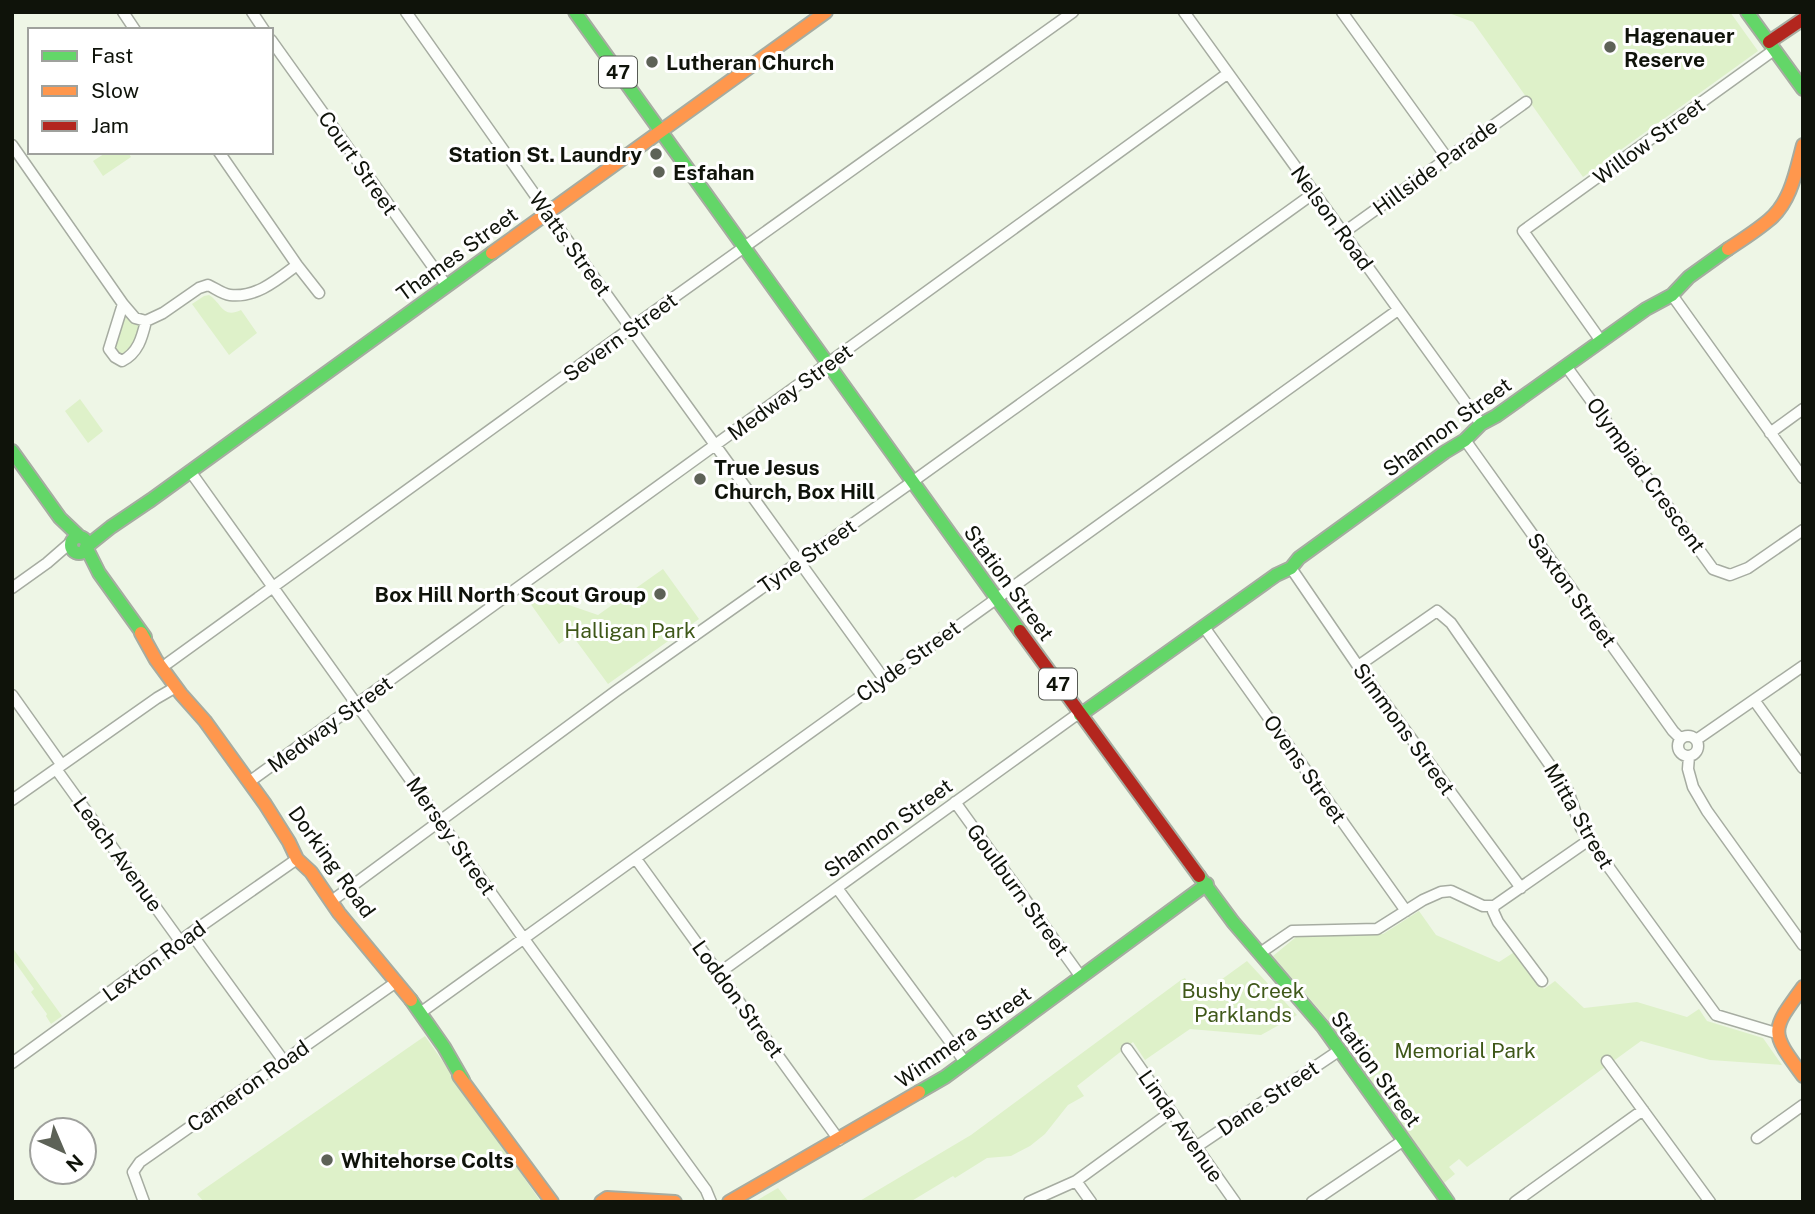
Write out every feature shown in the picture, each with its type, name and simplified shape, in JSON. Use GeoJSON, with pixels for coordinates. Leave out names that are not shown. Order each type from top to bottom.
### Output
{"type":"FeatureCollection","features":[{"type":"Feature","properties":{"kind":"main road","name":"Station Street"},"geometry":{"type":"LineString","coordinates":[[575,12],[1079,714],[1233,922],[1323,1027],[1448,1202]]}},
{"type":"Feature","properties":{"kind":"main road","name":"Thames Street"},"geometry":{"type":"LineString","coordinates":[[78,545],[111,527],[190,471],[826,12]]}},
{"type":"Feature","properties":{"kind":"main road"},"geometry":{"type":"LineString","coordinates":[[1748,12],[1803,89]]}},
{"type":"Feature","properties":{"kind":"main road"},"geometry":{"type":"LineString","coordinates":[[1772,46],[1803,19]]}},
{"type":"Feature","properties":{"kind":"main road","name":"Shannon Street"},"geometry":{"type":"LineString","coordinates":[[1079,714],[1276,575],[1291,568],[1299,558],[1465,440],[1481,424],[1647,309],[1672,295],[1689,277],[1777,213],[1790,193],[1803,145]]}},
{"type":"Feature","properties":{"kind":"main road","name":"Dorking Road"},"geometry":{"type":"LineString","coordinates":[[12,451],[141,633],[156,660],[205,720]]}},
{"type":"Feature","properties":{"kind":"main road","name":"Dorking Road"},"geometry":{"type":"LineString","coordinates":[[141,633],[168,663],[265,804],[297,859],[311,872],[339,913],[366,944]]}},
{"type":"Feature","properties":{"kind":"main road","name":"Dorking Road"},"geometry":{"type":"LineString","coordinates":[[265,804],[292,835],[303,856],[315,867],[337,897],[394,984],[420,1013],[439,1047]]}},
{"type":"Feature","properties":{"kind":"main road","name":"Wimmera Street"},"geometry":{"type":"LineString","coordinates":[[729,1202],[935,1083],[1206,884]]}},
{"type":"Feature","properties":{"kind":"main road","name":"Dorking Road"},"geometry":{"type":"LineString","coordinates":[[394,984],[400,999],[439,1047],[552,1202]]}},
{"type":"Feature","properties":{"kind":"main road"},"geometry":{"type":"LineString","coordinates":[[1803,987],[1778,1021],[1776,1033],[1779,1042],[1803,1076]]}},
{"type":"Feature","properties":{"kind":"main road"},"geometry":{"type":"LineString","coordinates":[[601,1202],[607,1198],[675,1202]]}},
{"type":"Feature","properties":{"kind":"street"},"geometry":{"type":"LineString","coordinates":[[123,12],[134,28]]}},
{"type":"Feature","properties":{"kind":"street"},"geometry":{"type":"LineString","coordinates":[[251,12],[263,28]]}},
{"type":"Feature","properties":{"kind":"street","name":"Watts Street"},"geometry":{"type":"LineString","coordinates":[[406,12],[884,678]]}},
{"type":"Feature","properties":{"kind":"street","name":"Severn Street"},"geometry":{"type":"LineString","coordinates":[[168,663],[1073,12]]}},
{"type":"Feature","properties":{"kind":"street","name":"Nelson Road"},"geometry":{"type":"LineString","coordinates":[[1184,12],[1481,424]]}},
{"type":"Feature","properties":{"kind":"street"},"geometry":{"type":"LineString","coordinates":[[1342,12],[1447,158]]}},
{"type":"Feature","properties":{"kind":"street","name":"Court Street"},"geometry":{"type":"LineString","coordinates":[[273,43],[446,285]]}},
{"type":"Feature","properties":{"kind":"street","name":"Willow Street"},"geometry":{"type":"LineString","coordinates":[[1601,341],[1523,231],[1772,46]]}},
{"type":"Feature","properties":{"kind":"street","name":"Medway Street"},"geometry":{"type":"LineString","coordinates":[[249,782],[1227,74]]}},
{"type":"Feature","properties":{"kind":"street","name":"Hillside Parade"},"geometry":{"type":"LineString","coordinates":[[1343,233],[1527,102]]}},
{"type":"Feature","properties":{"kind":"street"},"geometry":{"type":"LineString","coordinates":[[12,145],[135,318],[146,321],[208,285],[230,295],[247,294],[265,288],[297,265]]}},
{"type":"Feature","properties":{"kind":"street"},"geometry":{"type":"LineString","coordinates":[[220,154],[319,293]]}},
{"type":"Feature","properties":{"kind":"street","name":"Tyne Street"},"geometry":{"type":"LineString","coordinates":[[337,897],[616,691],[1314,193]]}},
{"type":"Feature","properties":{"kind":"street"},"geometry":{"type":"LineString","coordinates":[[1672,295],[1803,478]]}},
{"type":"Feature","properties":{"kind":"street"},"geometry":{"type":"LineString","coordinates":[[123,304],[108,349],[114,357],[122,360],[131,356],[141,342],[146,321]]}},
{"type":"Feature","properties":{"kind":"street","name":"Clyde Street"},"geometry":{"type":"LineString","coordinates":[[420,1013],[1398,310]]}},
{"type":"Feature","properties":{"kind":"street","name":"Olympiad Crescent"},"geometry":{"type":"LineString","coordinates":[[1566,366],[1713,569],[1730,575],[1748,568],[1803,530]]}},
{"type":"Feature","properties":{"kind":"street"},"geometry":{"type":"LineString","coordinates":[[1770,433],[1803,410]]}},
{"type":"Feature","properties":{"kind":"street","name":"Saxton Street"},"geometry":{"type":"LineString","coordinates":[[1465,440],[1681,739]]}},
{"type":"Feature","properties":{"kind":"street","name":"Mersey Street"},"geometry":{"type":"LineString","coordinates":[[190,471],[706,1189],[711,1202]]}},
{"type":"Feature","properties":{"kind":"street"},"geometry":{"type":"LineString","coordinates":[[12,588],[78,545]]}},
{"type":"Feature","properties":{"kind":"street","name":"Simmons Street"},"geometry":{"type":"LineString","coordinates":[[1291,568],[1358,666],[1521,888]]}},
{"type":"Feature","properties":{"kind":"street","name":"Mitta Street"},"geometry":{"type":"LineString","coordinates":[[1358,666],[1437,611],[1451,623],[1568,791],[1581,828],[1589,840],[1716,1015],[1776,1033]]}},
{"type":"Feature","properties":{"kind":"street","name":"Ovens Street"},"geometry":{"type":"LineString","coordinates":[[1204,627],[1406,911]]}},
{"type":"Feature","properties":{"kind":"street"},"geometry":{"type":"LineString","coordinates":[[1696,740],[1803,666]]}},
{"type":"Feature","properties":{"kind":"street"},"geometry":{"type":"LineString","coordinates":[[12,800],[174,685]]}},
{"type":"Feature","properties":{"kind":"street","name":"Leach Avenue"},"geometry":{"type":"LineString","coordinates":[[12,695],[180,941]]}},
{"type":"Feature","properties":{"kind":"street"},"geometry":{"type":"LineString","coordinates":[[1754,700],[1803,768]]}},
{"type":"Feature","properties":{"kind":"street","name":"Shannon Street"},"geometry":{"type":"LineString","coordinates":[[719,974],[1079,714]]}},
{"type":"Feature","properties":{"kind":"street"},"geometry":{"type":"LineString","coordinates":[[1689,737],[1696,740],[1698,746],[1697,751],[1689,756],[1680,752],[1678,747],[1681,739],[1689,737]]}},
{"type":"Feature","properties":{"kind":"street"},"geometry":{"type":"LineString","coordinates":[[1689,756],[1688,769],[1693,787],[1707,811],[1803,945]]}},
{"type":"Feature","properties":{"kind":"street","name":"Goulburn Street"},"geometry":{"type":"LineString","coordinates":[[955,802],[1081,977]]}},
{"type":"Feature","properties":{"kind":"street"},"geometry":{"type":"LineString","coordinates":[[1260,953],[1292,931],[1377,929],[1441,892],[1451,891],[1483,906],[1494,906],[1589,840]]}},
{"type":"Feature","properties":{"kind":"street","name":"Lexton Road"},"geometry":{"type":"LineString","coordinates":[[12,1063],[297,859]]}},
{"type":"Feature","properties":{"kind":"street","name":"Loddon Street"},"geometry":{"type":"LineString","coordinates":[[636,859],[839,1140]]}},
{"type":"Feature","properties":{"kind":"street"},"geometry":{"type":"LineString","coordinates":[[837,888],[965,1062]]}},
{"type":"Feature","properties":{"kind":"street"},"geometry":{"type":"LineString","coordinates":[[1494,906],[1493,911],[1499,922],[1542,981]]}},
{"type":"Feature","properties":{"kind":"street"},"geometry":{"type":"LineString","coordinates":[[191,933],[283,1060]]}},
{"type":"Feature","properties":{"kind":"street","name":"Cameron Road"},"geometry":{"type":"LineString","coordinates":[[144,1202],[133,1172],[140,1163],[394,984]]}},
{"type":"Feature","properties":{"kind":"street","name":"Linda Avenue"},"geometry":{"type":"LineString","coordinates":[[1127,1049],[1235,1202]]}},
{"type":"Feature","properties":{"kind":"street","name":"Dane Street"},"geometry":{"type":"LineString","coordinates":[[1196,1147],[1339,1050]]}},
{"type":"Feature","properties":{"kind":"street"},"geometry":{"type":"LineString","coordinates":[[1607,1061],[1708,1201]]}},
{"type":"Feature","properties":{"kind":"street"},"geometry":{"type":"LineString","coordinates":[[1757,1138],[1803,1105]]}},
{"type":"Feature","properties":{"kind":"street"},"geometry":{"type":"LineString","coordinates":[[1514,1202],[1643,1110]]}},
{"type":"Feature","properties":{"kind":"street"},"geometry":{"type":"LineString","coordinates":[[1029,1202],[1076,1181],[1171,1112]]}},
{"type":"Feature","properties":{"kind":"street"},"geometry":{"type":"LineString","coordinates":[[1312,1202],[1404,1140]]}},
{"type":"Feature","properties":{"kind":"street"},"geometry":{"type":"LineString","coordinates":[[1076,1181],[1091,1202]]}},
{"type":"Feature","properties":{"kind":"green space","name":"Hagenauer Reserve"},"geometry":{"type":"Polygon","coordinates":[[[1446,12],[1730,12],[1758,51],[1583,177],[1473,22],[1446,12]]]}},
{"type":"Feature","properties":{"kind":"green space"},"geometry":{"type":"Polygon","coordinates":[[[104,154],[129,154],[131,157],[103,176],[93,161],[104,154]]]}},
{"type":"Feature","properties":{"kind":"green space"},"geometry":{"type":"Polygon","coordinates":[[[209,295],[230,313],[241,310],[257,333],[229,355],[192,304],[209,295]]]}},
{"type":"Feature","properties":{"kind":"green space"},"geometry":{"type":"Polygon","coordinates":[[[125,315],[142,326],[142,329],[124,356],[117,354],[115,342],[125,315]]]}},
{"type":"Feature","properties":{"kind":"green space"},"geometry":{"type":"Polygon","coordinates":[[[80,399],[103,431],[88,443],[65,411],[80,399]]]}},
{"type":"Feature","properties":{"kind":"green space","name":"Halligan Park"},"geometry":{"type":"Polygon","coordinates":[[[663,569],[699,619],[608,684],[572,635],[559,644],[525,596],[531,592],[598,615],[663,569]]]}},
{"type":"Feature","properties":{"kind":"green space","name":"Memorial Park"},"geometry":{"type":"Polygon","coordinates":[[[1419,911],[1436,935],[1499,962],[1516,951],[1544,989],[1555,981],[1584,1008],[1637,1002],[1687,1017],[1699,1009],[1707,1021],[1763,1038],[1782,1065],[1710,1060],[1641,1041],[1467,1167],[1459,1159],[1449,1167],[1455,1174],[1444,1183],[1328,1020],[1273,956],[1296,937],[1383,934],[1419,911]]]}},
{"type":"Feature","properties":{"kind":"green space"},"geometry":{"type":"Polygon","coordinates":[[[12,947],[62,1016],[51,1024],[31,992],[34,989],[12,958],[12,947]]]}},
{"type":"Feature","properties":{"kind":"green space","name":"Bushy Creek Parklands"},"geometry":{"type":"Polygon","coordinates":[[[1247,961],[1297,1015],[1261,1035],[1190,1029],[1145,1060],[1133,1042],[1077,1086],[1084,1096],[1068,1105],[1045,1134],[1030,1146],[1011,1156],[987,1158],[910,1202],[858,1202],[971,1135],[1181,980],[1185,978],[1192,991],[1207,990],[1247,961]]]}},
{"type":"Feature","properties":{"kind":"green space"},"geometry":{"type":"Polygon","coordinates":[[[425,1036],[541,1202],[204,1202],[197,1194],[425,1036]]]}},
{"type":"Feature","properties":{"kind":"green space"},"geometry":{"type":"Polygon","coordinates":[[[778,1188],[789,1202],[754,1202],[778,1188]]]}},
{"type":"Feature","properties":{"kind":"traffic: fast"},"geometry":{"type":"LineString","coordinates":[[575,12],[1020,631]]}},
{"type":"Feature","properties":{"kind":"traffic: fast"},"geometry":{"type":"LineString","coordinates":[[1747,12],[1803,89]]}},
{"type":"Feature","properties":{"kind":"traffic: fast"},"geometry":{"type":"LineString","coordinates":[[1080,715],[1276,575],[1291,568],[1299,558],[1465,440],[1481,424],[1646,309],[1672,295],[1689,277],[1728,249]]}},
{"type":"Feature","properties":{"kind":"traffic: fast"},"geometry":{"type":"LineString","coordinates":[[86,547],[492,253]]}},
{"type":"Feature","properties":{"kind":"traffic: fast"},"geometry":{"type":"LineString","coordinates":[[12,451],[60,518],[80,537]]}},
{"type":"Feature","properties":{"kind":"traffic: fast"},"geometry":{"type":"LineString","coordinates":[[76,537],[82,537],[87,545],[85,551],[76,553],[71,548],[71,542],[76,537]]}},
{"type":"Feature","properties":{"kind":"traffic: fast"},"geometry":{"type":"LineString","coordinates":[[86,547],[99,573],[145,637]]}},
{"type":"Feature","properties":{"kind":"traffic: fast"},"geometry":{"type":"LineString","coordinates":[[1199,876],[1233,922],[1323,1027],[1448,1202]]}},
{"type":"Feature","properties":{"kind":"traffic: fast"},"geometry":{"type":"LineString","coordinates":[[919,1092],[945,1077],[1207,884]]}},
{"type":"Feature","properties":{"kind":"traffic: fast"},"geometry":{"type":"LineString","coordinates":[[411,1000],[463,1080]]}},
{"type":"Feature","properties":{"kind":"traffic: slow"},"geometry":{"type":"LineString","coordinates":[[492,253],[826,12]]}},
{"type":"Feature","properties":{"kind":"traffic: slow"},"geometry":{"type":"LineString","coordinates":[[1728,249],[1764,224],[1783,204],[1792,186],[1803,145]]}},
{"type":"Feature","properties":{"kind":"traffic: slow"},"geometry":{"type":"LineString","coordinates":[[141,633],[156,660],[205,721],[265,804],[297,859],[311,872],[339,913],[411,1000]]}},
{"type":"Feature","properties":{"kind":"traffic: slow"},"geometry":{"type":"LineString","coordinates":[[1803,987],[1784,1014],[1778,1032],[1784,1049],[1803,1076]]}},
{"type":"Feature","properties":{"kind":"traffic: slow"},"geometry":{"type":"LineString","coordinates":[[459,1076],[552,1202]]}},
{"type":"Feature","properties":{"kind":"traffic: slow"},"geometry":{"type":"LineString","coordinates":[[729,1202],[919,1092]]}},
{"type":"Feature","properties":{"kind":"traffic: slow"},"geometry":{"type":"LineString","coordinates":[[601,1202],[607,1198],[675,1202]]}},
{"type":"Feature","properties":{"kind":"traffic: jam"},"geometry":{"type":"LineString","coordinates":[[1769,42],[1803,19]]}},
{"type":"Feature","properties":{"kind":"traffic: jam"},"geometry":{"type":"LineString","coordinates":[[1020,631],[1199,876]]}},
{"type":"Feature","properties":{"kind":"place","name":"Hagenauer Reserve"},"geometry":{"type":"Point","coordinates":[1610,47]}},
{"type":"Feature","properties":{"kind":"place","name":"Lutheran Church"},"geometry":{"type":"Point","coordinates":[652,62]}},
{"type":"Feature","properties":{"kind":"place","name":"Station St. Laundry"},"geometry":{"type":"Point","coordinates":[656,154]}},
{"type":"Feature","properties":{"kind":"place","name":"Esfahan"},"geometry":{"type":"Point","coordinates":[659,172]}},
{"type":"Feature","properties":{"kind":"place","name":"True Jesus Church, Box Hill"},"geometry":{"type":"Point","coordinates":[700,479]}},
{"type":"Feature","properties":{"kind":"place","name":"Box Hill North Scout Group"},"geometry":{"type":"Point","coordinates":[660,594]}},
{"type":"Feature","properties":{"kind":"place","name":"Whitehorse Colts"},"geometry":{"type":"Point","coordinates":[327,1160]}}]}
